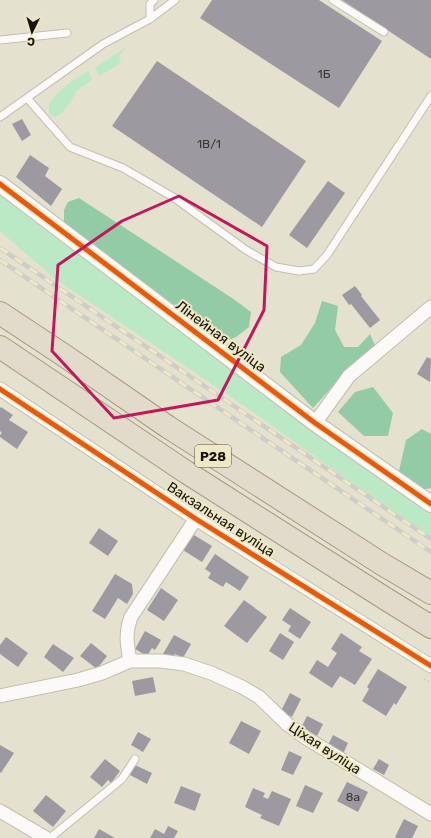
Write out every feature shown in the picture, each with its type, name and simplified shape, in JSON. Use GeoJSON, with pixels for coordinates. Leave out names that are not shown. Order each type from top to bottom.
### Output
{"type":"FeatureCollection","features":[{"type":"Feature","properties":{"kind":"highway","name":"Р28"},"geometry":{"type":"LineString","coordinates":[[0,313],[168,427],[382,564],[431,593]]}},
{"type":"Feature","properties":{"kind":"highway","name":"Р28"},"geometry":{"type":"LineString","coordinates":[[0,347],[186,472],[431,627]]}},
{"type":"Feature","properties":{"kind":"street","name":"Лінейная вуліца"},"geometry":{"type":"LineString","coordinates":[[0,184],[316,423],[431,504]]}},
{"type":"Feature","properties":{"kind":"street"},"geometry":{"type":"LineString","coordinates":[[316,423],[349,376],[431,307]]}},
{"type":"Feature","properties":{"kind":"street","name":"Вакзальная вуліца"},"geometry":{"type":"LineString","coordinates":[[0,389],[196,519],[431,666]]}},
{"type":"Feature","properties":{"kind":"street"},"geometry":{"type":"LineString","coordinates":[[130,661],[126,640],[127,628],[131,617],[196,519]]}},
{"type":"Feature","properties":{"kind":"street","name":"Ціхая вуліца"},"geometry":{"type":"LineString","coordinates":[[0,696],[78,680],[102,673],[130,661],[161,661],[184,664],[211,673],[242,687],[259,697],[287,724],[306,738],[431,814]]}},
{"type":"Feature","properties":{"kind":"street"},"geometry":{"type":"LineString","coordinates":[[0,811],[46,838]]}},
{"type":"Feature","properties":{"kind":"lane"},"geometry":{"type":"LineString","coordinates":[[150,19],[150,4],[154,0]]}},
{"type":"Feature","properties":{"kind":"lane"},"geometry":{"type":"LineString","coordinates":[[0,117],[103,44],[150,19],[175,0]]}},
{"type":"Feature","properties":{"kind":"lane"},"geometry":{"type":"LineString","coordinates":[[333,0],[384,32]]}},
{"type":"Feature","properties":{"kind":"lane"},"geometry":{"type":"LineString","coordinates":[[0,40],[67,33]]}},
{"type":"Feature","properties":{"kind":"lane"},"geometry":{"type":"LineString","coordinates":[[26,98],[70,147],[123,168],[173,198],[246,250],[276,267],[299,271],[314,269],[327,255],[431,96]]}},
{"type":"Feature","properties":{"kind":"lane"},"geometry":{"type":"LineString","coordinates":[[50,838],[122,779],[135,759]]}},
{"type":"Feature","properties":{"kind":"highlighted area"},"geometry":{"type":"Polygon","coordinates":[[[179,196],[267,246],[264,310],[218,400],[114,418],[52,351],[58,265],[122,221],[179,196]]]}},
{"type":"Feature","properties":{"kind":"green space"},"geometry":{"type":"Polygon","coordinates":[[[126,47],[119,57],[121,63],[99,76],[95,68],[126,47]]]}},
{"type":"Feature","properties":{"kind":"green space"},"geometry":{"type":"Polygon","coordinates":[[[89,71],[92,80],[76,91],[68,106],[62,113],[56,117],[52,116],[49,112],[49,108],[54,97],[72,81],[89,71]]]}},
{"type":"Feature","properties":{"kind":"green space"},"geometry":{"type":"Polygon","coordinates":[[[0,184],[431,504],[431,536],[364,491],[237,401],[55,279],[0,231],[0,184]]]}},
{"type":"Feature","properties":{"kind":"green space"},"geometry":{"type":"Polygon","coordinates":[[[79,198],[251,312],[249,327],[236,337],[223,342],[64,222],[64,210],[68,202],[79,198]]]}},
{"type":"Feature","properties":{"kind":"green space"},"geometry":{"type":"Polygon","coordinates":[[[322,301],[338,306],[335,330],[344,347],[358,347],[370,334],[376,348],[344,374],[313,408],[280,372],[281,357],[301,345],[315,323],[322,301]]]}},
{"type":"Feature","properties":{"kind":"green space"},"geometry":{"type":"Polygon","coordinates":[[[373,387],[393,413],[388,436],[364,436],[338,412],[355,392],[373,387]]]}},
{"type":"Feature","properties":{"kind":"green space"},"geometry":{"type":"Polygon","coordinates":[[[422,429],[431,434],[431,488],[422,490],[399,471],[406,440],[422,429]]]}},
{"type":"Feature","properties":{"kind":"building"},"geometry":{"type":"Polygon","coordinates":[[[212,0],[319,0],[382,41],[339,108],[200,18],[212,0]]]}},
{"type":"Feature","properties":{"kind":"building"},"geometry":{"type":"Polygon","coordinates":[[[342,0],[431,0],[431,59],[342,0]]]}},
{"type":"Feature","properties":{"kind":"building"},"geometry":{"type":"Polygon","coordinates":[[[157,61],[306,161],[262,227],[112,126],[157,61]]]}},
{"type":"Feature","properties":{"kind":"building"},"geometry":{"type":"Polygon","coordinates":[[[22,119],[31,135],[22,141],[12,124],[22,119]]]}},
{"type":"Feature","properties":{"kind":"building"},"geometry":{"type":"Polygon","coordinates":[[[30,155],[49,168],[45,176],[62,189],[51,206],[16,177],[30,155]]]}},
{"type":"Feature","properties":{"kind":"building"},"geometry":{"type":"Polygon","coordinates":[[[328,181],[345,193],[307,248],[289,235],[328,181]]]}},
{"type":"Feature","properties":{"kind":"building"},"geometry":{"type":"Polygon","coordinates":[[[355,286],[380,320],[370,328],[342,295],[355,286]]]}},
{"type":"Feature","properties":{"kind":"building"},"geometry":{"type":"Polygon","coordinates":[[[427,357],[431,359],[430,382],[417,374],[427,357]]]}},
{"type":"Feature","properties":{"kind":"building"},"geometry":{"type":"Polygon","coordinates":[[[1,407],[13,415],[9,420],[28,432],[17,449],[0,437],[2,433],[0,431],[1,407]]]}},
{"type":"Feature","properties":{"kind":"building"},"geometry":{"type":"Polygon","coordinates":[[[99,528],[118,541],[108,556],[89,543],[99,528]]]}},
{"type":"Feature","properties":{"kind":"building"},"geometry":{"type":"Polygon","coordinates":[[[194,535],[212,546],[202,562],[183,550],[194,535]]]}},
{"type":"Feature","properties":{"kind":"building"},"geometry":{"type":"Polygon","coordinates":[[[215,554],[249,577],[240,591],[226,582],[223,587],[208,578],[211,573],[205,569],[215,554]]]}},
{"type":"Feature","properties":{"kind":"building"},"geometry":{"type":"Polygon","coordinates":[[[115,574],[132,584],[133,594],[127,604],[118,598],[105,619],[92,611],[115,574]]]}},
{"type":"Feature","properties":{"kind":"building"},"geometry":{"type":"Polygon","coordinates":[[[161,588],[178,600],[164,621],[147,610],[161,588]]]}},
{"type":"Feature","properties":{"kind":"building"},"geometry":{"type":"Polygon","coordinates":[[[244,600],[267,617],[247,643],[224,626],[244,600]]]}},
{"type":"Feature","properties":{"kind":"building"},"geometry":{"type":"Polygon","coordinates":[[[290,608],[311,622],[300,639],[288,631],[291,626],[282,620],[290,608]]]}},
{"type":"Feature","properties":{"kind":"building"},"geometry":{"type":"Polygon","coordinates":[[[145,631],[161,640],[155,650],[152,648],[147,656],[135,649],[145,631]]]}},
{"type":"Feature","properties":{"kind":"building"},"geometry":{"type":"Polygon","coordinates":[[[280,633],[294,642],[283,660],[269,651],[280,633]]]}},
{"type":"Feature","properties":{"kind":"building"},"geometry":{"type":"Polygon","coordinates":[[[341,633],[362,647],[359,651],[372,659],[355,685],[340,676],[332,688],[309,673],[317,660],[328,667],[337,653],[331,649],[341,633]]]}},
{"type":"Feature","properties":{"kind":"building"},"geometry":{"type":"Polygon","coordinates":[[[174,635],[191,644],[183,658],[175,654],[172,659],[163,654],[174,635]]]}},
{"type":"Feature","properties":{"kind":"building"},"geometry":{"type":"Polygon","coordinates":[[[6,637],[28,653],[18,667],[0,654],[0,645],[6,637]]]}},
{"type":"Feature","properties":{"kind":"building"},"geometry":{"type":"Polygon","coordinates":[[[91,643],[107,656],[97,669],[80,656],[91,643]]]}},
{"type":"Feature","properties":{"kind":"building"},"geometry":{"type":"Polygon","coordinates":[[[53,644],[74,658],[63,672],[44,657],[53,644]]]}},
{"type":"Feature","properties":{"kind":"building"},"geometry":{"type":"Polygon","coordinates":[[[378,669],[407,687],[396,705],[394,703],[386,716],[362,701],[369,689],[367,687],[378,669]]]}},
{"type":"Feature","properties":{"kind":"building"},"geometry":{"type":"Polygon","coordinates":[[[153,677],[156,692],[135,696],[132,681],[153,677]]]}},
{"type":"Feature","properties":{"kind":"building"},"geometry":{"type":"Polygon","coordinates":[[[290,693],[301,699],[292,717],[281,711],[290,693]]]}},
{"type":"Feature","properties":{"kind":"building"},"geometry":{"type":"Polygon","coordinates":[[[307,716],[323,724],[317,736],[301,728],[307,716]]]}},
{"type":"Feature","properties":{"kind":"building"},"geometry":{"type":"Polygon","coordinates":[[[241,721],[261,731],[249,754],[229,743],[241,721]]]}},
{"type":"Feature","properties":{"kind":"building"},"geometry":{"type":"Polygon","coordinates":[[[138,732],[151,739],[143,752],[131,745],[138,732]]]}},
{"type":"Feature","properties":{"kind":"building"},"geometry":{"type":"Polygon","coordinates":[[[333,735],[348,743],[343,754],[328,745],[333,735]]]}},
{"type":"Feature","properties":{"kind":"building"},"geometry":{"type":"Polygon","coordinates":[[[0,745],[14,753],[1,773],[0,772],[0,745]]]}},
{"type":"Feature","properties":{"kind":"building"},"geometry":{"type":"Polygon","coordinates":[[[289,751],[302,757],[293,775],[281,770],[289,751]]]}},
{"type":"Feature","properties":{"kind":"building"},"geometry":{"type":"Polygon","coordinates":[[[105,759],[120,771],[111,783],[108,780],[102,787],[90,777],[105,759]]]}},
{"type":"Feature","properties":{"kind":"building"},"geometry":{"type":"Polygon","coordinates":[[[379,759],[389,765],[384,775],[373,769],[379,759]]]}},
{"type":"Feature","properties":{"kind":"building"},"geometry":{"type":"Polygon","coordinates":[[[135,765],[152,773],[147,784],[130,775],[135,765]]]}},
{"type":"Feature","properties":{"kind":"building"},"geometry":{"type":"Polygon","coordinates":[[[347,782],[368,792],[358,812],[337,801],[347,782]]]}},
{"type":"Feature","properties":{"kind":"building"},"geometry":{"type":"Polygon","coordinates":[[[305,785],[323,793],[313,813],[296,806],[305,785]]]}},
{"type":"Feature","properties":{"kind":"building"},"geometry":{"type":"Polygon","coordinates":[[[181,786],[201,794],[195,811],[174,803],[181,786]]]}},
{"type":"Feature","properties":{"kind":"building"},"geometry":{"type":"Polygon","coordinates":[[[253,788],[265,793],[263,797],[268,799],[272,791],[291,799],[279,826],[260,818],[262,815],[245,807],[253,788]]]}},
{"type":"Feature","properties":{"kind":"building"},"geometry":{"type":"Polygon","coordinates":[[[46,795],[66,811],[53,827],[33,811],[46,795]]]}},
{"type":"Feature","properties":{"kind":"building"},"geometry":{"type":"Polygon","coordinates":[[[404,819],[418,826],[412,838],[395,837],[404,819]]]}},
{"type":"Feature","properties":{"kind":"building"},"geometry":{"type":"Polygon","coordinates":[[[168,826],[178,831],[174,838],[150,838],[155,829],[164,834],[168,826]]]}},
{"type":"Feature","properties":{"kind":"building"},"geometry":{"type":"Polygon","coordinates":[[[99,829],[115,838],[94,838],[99,829]]]}},
{"type":"Feature","properties":{"kind":"railway"},"geometry":{"type":"LineString","coordinates":[[0,248],[431,539]]}},
{"type":"Feature","properties":{"kind":"railway"},"geometry":{"type":"LineString","coordinates":[[0,260],[431,552]]}},
{"type":"Feature","properties":{"kind":"cycle path"},"geometry":{"type":"LineString","coordinates":[[0,184],[315,423],[431,504]]}},
{"type":"Feature","properties":{"kind":"cycle path"},"geometry":{"type":"LineString","coordinates":[[0,389],[196,519],[431,666]]}}]}
